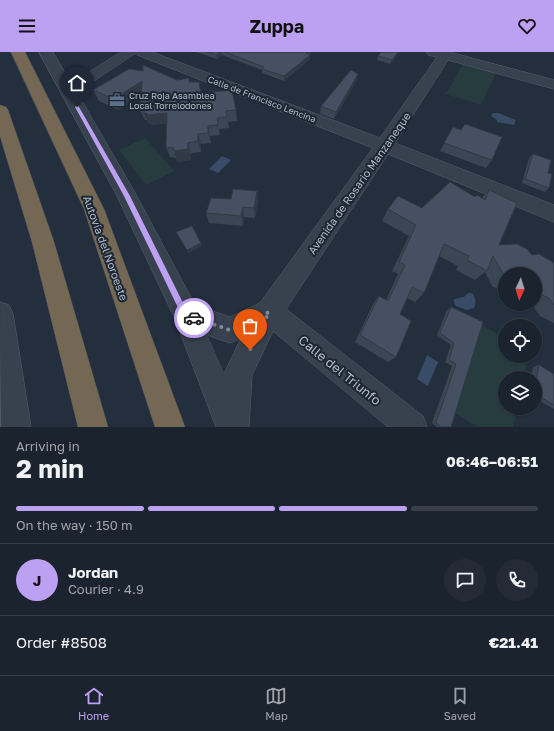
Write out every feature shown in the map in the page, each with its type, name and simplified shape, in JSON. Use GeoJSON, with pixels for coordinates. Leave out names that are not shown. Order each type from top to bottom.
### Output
{"type":"FeatureCollection","features":[{"type":"Feature","properties":{"kind":"highway","name":"Autovía del Noroeste"},"geometry":{"type":"LineString","coordinates":[[18,52],[94,209],[170,427]]}},
{"type":"Feature","properties":{"kind":"highway"},"geometry":{"type":"LineString","coordinates":[[0,110],[43,242],[93,427]]}},
{"type":"Feature","properties":{"kind":"street"},"geometry":{"type":"LineString","coordinates":[[46,52],[127,196],[186,316],[231,427]]}},
{"type":"Feature","properties":{"kind":"street"},"geometry":{"type":"LineString","coordinates":[[71,96],[83,82],[130,52]]}},
{"type":"Feature","properties":{"kind":"street","name":"Calle de Francisco Lencina"},"geometry":{"type":"LineString","coordinates":[[140,52],[384,146],[554,214]]}},
{"type":"Feature","properties":{"kind":"street"},"geometry":{"type":"LineString","coordinates":[[442,53],[554,85]]}},
{"type":"Feature","properties":{"kind":"street","name":"Avenida de Rosario Manzaneque"},"geometry":{"type":"LineString","coordinates":[[234,427],[238,373],[269,312],[384,146],[442,53]]}},
{"type":"Feature","properties":{"kind":"street"},"geometry":{"type":"LineString","coordinates":[[186,316],[230,330],[269,312]]}},
{"type":"Feature","properties":{"kind":"street","name":"Calle del Triunfo"},"geometry":{"type":"LineString","coordinates":[[269,312],[412,427]]}},
{"type":"Feature","properties":{"kind":"street"},"geometry":{"type":"LineString","coordinates":[[0,314],[16,427]]}},
{"type":"Feature","properties":{"kind":"green space"},"geometry":{"type":"Polygon","coordinates":[[[463,64],[496,73],[481,105],[446,94],[463,64]]]}},
{"type":"Feature","properties":{"kind":"green space"},"geometry":{"type":"Polygon","coordinates":[[[145,138],[174,171],[146,185],[119,150],[145,138]]]}},
{"type":"Feature","properties":{"kind":"green space"},"geometry":{"type":"Polygon","coordinates":[[[481,325],[498,334],[498,363],[526,363],[525,371],[498,371],[498,415],[516,415],[513,427],[478,427],[455,413],[481,325]]]}},
{"type":"Feature","properties":{"kind":"water"},"geometry":{"type":"Polygon","coordinates":[[[493,113],[498,113],[516,120],[514,125],[497,122],[497,120],[491,116],[493,113]]]}},
{"type":"Feature","properties":{"kind":"water"},"geometry":{"type":"Polygon","coordinates":[[[222,156],[231,160],[218,173],[209,169],[222,156]]]}},
{"type":"Feature","properties":{"kind":"water"},"geometry":{"type":"Polygon","coordinates":[[[468,293],[472,293],[475,298],[474,308],[467,310],[456,306],[454,299],[464,297],[468,293]]]}},
{"type":"Feature","properties":{"kind":"water"},"geometry":{"type":"Polygon","coordinates":[[[427,355],[438,362],[428,386],[417,379],[427,355]]]}},
{"type":"Feature","properties":{"kind":"building"},"geometry":{"type":"Polygon","coordinates":[[[208,52],[220,52],[216,55],[208,52]]]}},
{"type":"Feature","properties":{"kind":"building"},"geometry":{"type":"Polygon","coordinates":[[[225,52],[308,52],[306,53],[310,55],[284,76],[262,69],[264,67],[225,52]]]}},
{"type":"Feature","properties":{"kind":"building"},"geometry":{"type":"Polygon","coordinates":[[[381,52],[398,52],[392,60],[378,56],[381,52]]]}},
{"type":"Feature","properties":{"kind":"building"},"geometry":{"type":"Polygon","coordinates":[[[143,65],[177,80],[189,78],[189,82],[199,82],[201,93],[232,90],[236,110],[226,111],[227,117],[217,118],[218,125],[208,126],[208,133],[198,134],[198,141],[188,143],[188,149],[174,151],[174,148],[166,147],[167,113],[147,115],[147,113],[144,114],[145,109],[140,110],[142,81],[114,99],[93,90],[129,69],[143,71],[143,65]]]}},
{"type":"Feature","properties":{"kind":"building"},"geometry":{"type":"Polygon","coordinates":[[[351,70],[358,74],[336,112],[321,106],[351,70]]]}},
{"type":"Feature","properties":{"kind":"building"},"geometry":{"type":"Polygon","coordinates":[[[465,124],[502,137],[492,160],[444,143],[453,127],[461,130],[465,124]]]}},
{"type":"Feature","properties":{"kind":"building"},"geometry":{"type":"Polygon","coordinates":[[[533,154],[551,160],[548,173],[552,174],[549,188],[525,179],[533,154]]]}},
{"type":"Feature","properties":{"kind":"building"},"geometry":{"type":"Polygon","coordinates":[[[450,182],[475,197],[477,195],[485,200],[489,190],[517,203],[499,245],[517,244],[527,249],[532,255],[539,254],[554,263],[554,305],[549,298],[542,295],[542,267],[499,267],[493,256],[487,271],[467,260],[469,256],[444,244],[424,293],[412,287],[400,314],[411,321],[396,357],[360,335],[379,296],[388,301],[405,265],[399,262],[416,225],[388,209],[398,196],[422,208],[450,182]]]}},
{"type":"Feature","properties":{"kind":"building"},"geometry":{"type":"Polygon","coordinates":[[[233,189],[257,191],[254,208],[243,207],[241,216],[206,213],[211,198],[231,199],[233,189]]]}},
{"type":"Feature","properties":{"kind":"building"},"geometry":{"type":"Polygon","coordinates":[[[192,226],[201,243],[187,250],[176,232],[192,226]]]}},
{"type":"Feature","properties":{"kind":"building"},"geometry":{"type":"Polygon","coordinates":[[[451,307],[483,322],[451,427],[441,427],[436,423],[456,364],[449,360],[454,343],[440,333],[451,307]]]}},
{"type":"Feature","properties":{"kind":"building"},"geometry":{"type":"Polygon","coordinates":[[[539,365],[554,374],[554,405],[542,398],[542,371],[538,371],[539,365]]]}},
{"type":"Feature","properties":{"kind":"way so far"},"geometry":{"type":"LineString","coordinates":[[194,318],[230,330],[269,312],[250,350]]}},
{"type":"Feature","properties":{"kind":"place","name":"Cruz Roja Asamblea Local Torrelodones"},"geometry":{"type":"Point","coordinates":[117,100]}},
{"type":"Feature","properties":{"kind":"route"},"geometry":{"type":"LineString","coordinates":[[77,107],[127,196],[186,316],[194,318]]}}]}
